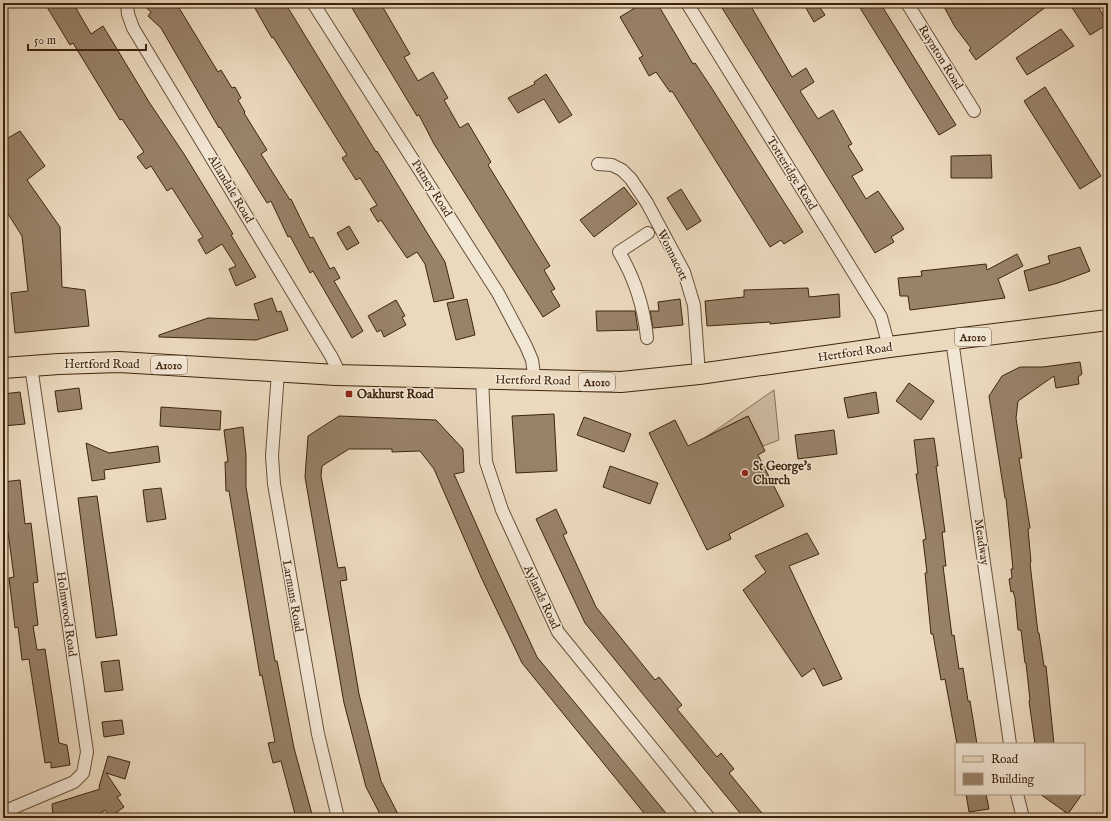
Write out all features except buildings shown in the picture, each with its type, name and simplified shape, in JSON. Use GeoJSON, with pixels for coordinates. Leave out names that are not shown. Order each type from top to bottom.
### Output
{"type":"FeatureCollection","features":[{"type":"Feature","properties":{"kind":"main road","name":"Hertford Road"},"geometry":{"type":"LineString","coordinates":[[3,368],[119,362],[336,375],[608,383],[699,374],[889,347],[1108,320]]}},
{"type":"Feature","properties":{"kind":"street","name":"Allandale Road"},"geometry":{"type":"LineString","coordinates":[[127,3],[128,14],[133,28],[331,356],[336,366],[336,375]]}},
{"type":"Feature","properties":{"kind":"street","name":"Putney Road"},"geometry":{"type":"LineString","coordinates":[[313,3],[498,294],[532,360],[535,381]]}},
{"type":"Feature","properties":{"kind":"street","name":"Totteridge Road"},"geometry":{"type":"LineString","coordinates":[[686,3],[881,317],[889,347]]}},
{"type":"Feature","properties":{"kind":"street","name":"Raynton Road"},"geometry":{"type":"LineString","coordinates":[[907,3],[974,111]]}},
{"type":"Feature","properties":{"kind":"street","name":"Wonnacott"},"geometry":{"type":"LineString","coordinates":[[598,164],[612,165],[622,170],[631,179],[647,203],[684,272],[694,305],[699,374]]}},
{"type":"Feature","properties":{"kind":"street"},"geometry":{"type":"LineString","coordinates":[[646,338],[645,319],[639,295],[629,268],[619,252],[648,233]]}},
{"type":"Feature","properties":{"kind":"street","name":"Meadway"},"geometry":{"type":"LineString","coordinates":[[952,340],[1010,743]]}},
{"type":"Feature","properties":{"kind":"street","name":"Holmwood Road"},"geometry":{"type":"LineString","coordinates":[[3,812],[74,782],[83,773],[87,752],[31,366]]}},
{"type":"Feature","properties":{"kind":"street","name":"Larmans Road"},"geometry":{"type":"LineString","coordinates":[[278,372],[272,456],[274,484],[318,734],[338,818]]}},
{"type":"Feature","properties":{"kind":"street","name":"Aylands Road"},"geometry":{"type":"LineString","coordinates":[[482,379],[486,462],[502,510],[558,632],[708,818]]}},
{"type":"Feature","properties":{"kind":"street"},"geometry":{"type":"LineString","coordinates":[[1017,795],[1023,818]]}},
{"type":"Feature","properties":{"kind":"shaded area"},"geometry":{"type":"Polygon","coordinates":[[[774,390],[779,440],[763,446],[748,416],[706,437],[774,390]]]}},
{"type":"Feature","properties":{"kind":"place","name":"Oakhurst Road"},"geometry":{"type":"Point","coordinates":[349,394]}},
{"type":"Feature","properties":{"kind":"place","name":"St George's Church"},"geometry":{"type":"Point","coordinates":[745,473]}}]}
